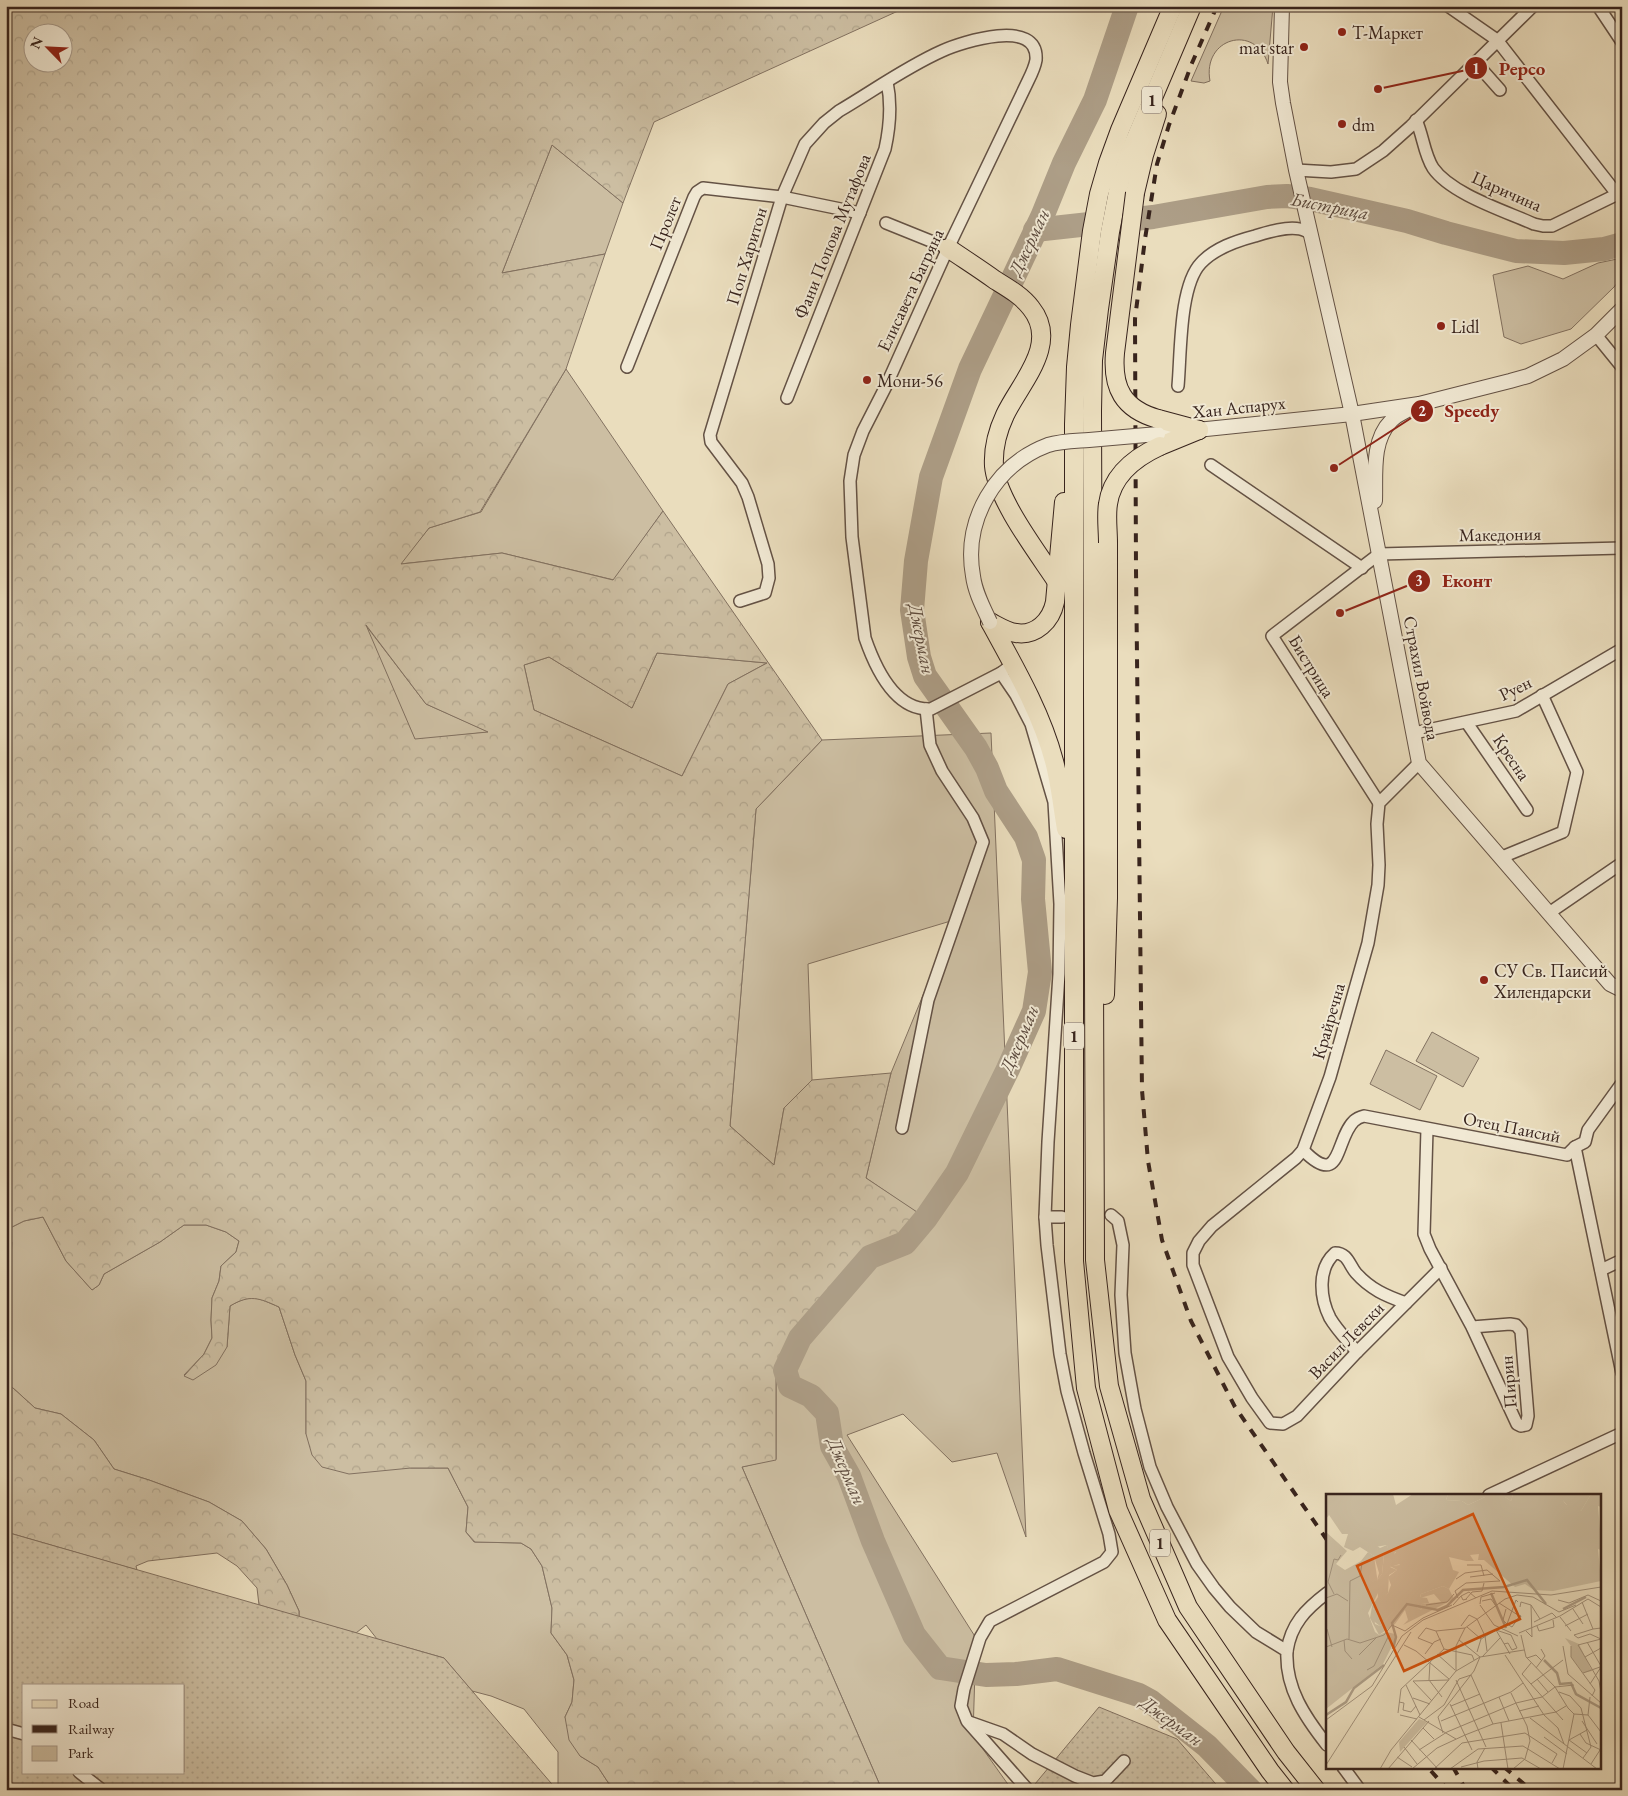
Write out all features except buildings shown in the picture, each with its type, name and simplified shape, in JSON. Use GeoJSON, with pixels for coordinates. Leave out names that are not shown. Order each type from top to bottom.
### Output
{"type":"FeatureCollection","features":[{"type":"Feature","properties":{"kind":"main road","name":"1"},"geometry":{"type":"LineString","coordinates":[[1173,6],[1120,130],[1099,194],[1092,230],[1076,367],[1074,424],[1074,1261],[1086,1388],[1118,1510],[1167,1620],[1285,1790]]}},
{"type":"Feature","properties":{"kind":"main road","name":"1"},"geometry":{"type":"LineString","coordinates":[[1193,6],[1132,147],[1117,196],[1098,309],[1093,360],[1095,1260],[1109,1386],[1141,1499],[1188,1607],[1286,1752],[1316,1790]]}},
{"type":"Feature","properties":{"kind":"main road"},"geometry":{"type":"LineString","coordinates":[[1159,433],[1121,394],[1114,370],[1114,352],[1135,193],[1144,155],[1193,6]]}},
{"type":"Feature","properties":{"kind":"main road"},"geometry":{"type":"LineString","coordinates":[[948,248],[1018,295],[1031,308],[1040,323],[1040,351],[1036,362],[1000,425],[994,452],[995,474],[1008,506],[1057,582]]}},
{"type":"Feature","properties":{"kind":"main road"},"geometry":{"type":"LineString","coordinates":[[1007,669],[1028,633],[1044,624],[1049,618],[1055,602],[1076,367]]}},
{"type":"Feature","properties":{"kind":"main road"},"geometry":{"type":"LineString","coordinates":[[1159,433],[1199,430]]}},
{"type":"Feature","properties":{"kind":"main road"},"geometry":{"type":"LineString","coordinates":[[1094,1160],[1108,952],[1108,502],[1113,488],[1127,467],[1141,456],[1159,433],[1199,430]]}},
{"type":"Feature","properties":{"kind":"main road"},"geometry":{"type":"LineString","coordinates":[[990,622],[1011,632],[1028,633]]}},
{"type":"Feature","properties":{"kind":"main road"},"geometry":{"type":"LineString","coordinates":[[990,622],[1007,669],[1042,728],[1054,760],[1075,878]]}},
{"type":"Feature","properties":{"kind":"street","name":"Страхил Войвода"},"geometry":{"type":"LineString","coordinates":[[1282,6],[1280,30],[1281,87],[1296,170],[1352,414],[1419,763],[1610,984],[1622,990]]}},
{"type":"Feature","properties":{"kind":"street"},"geometry":{"type":"LineString","coordinates":[[1448,6],[1497,40],[1619,193]]}},
{"type":"Feature","properties":{"kind":"street"},"geometry":{"type":"LineString","coordinates":[[1296,170],[1331,172],[1356,169],[1383,151],[1533,6]]}},
{"type":"Feature","properties":{"kind":"street"},"geometry":{"type":"LineString","coordinates":[[1598,6],[1622,42]]}},
{"type":"Feature","properties":{"kind":"street","name":"Поп Харитон"},"geometry":{"type":"LineString","coordinates":[[740,601],[765,593],[769,578],[768,564],[742,483],[711,442],[710,434],[782,197],[805,144],[815,132],[839,111],[940,51],[963,43],[1003,36],[1018,36],[1027,40]]}},
{"type":"Feature","properties":{"kind":"street","name":"Елисавета Багряна"},"geometry":{"type":"LineString","coordinates":[[928,709],[918,709],[910,706],[884,680],[865,638],[852,537],[850,481],[854,455],[863,431],[886,386],[948,248],[1028,81],[1036,60],[1034,47],[1027,40]]}},
{"type":"Feature","properties":{"kind":"street"},"geometry":{"type":"LineString","coordinates":[[1476,63],[1500,90]]}},
{"type":"Feature","properties":{"kind":"street","name":"Фани Попова Мутафова"},"geometry":{"type":"LineString","coordinates":[[787,398],[885,149],[890,126],[887,82]]}},
{"type":"Feature","properties":{"kind":"street","name":"Царичина"},"geometry":{"type":"LineString","coordinates":[[1416,120],[1433,167],[1446,182],[1467,195],[1534,224],[1552,226],[1619,193]]}},
{"type":"Feature","properties":{"kind":"street","name":"Пролет"},"geometry":{"type":"LineString","coordinates":[[627,367],[697,192],[703,188],[709,187],[782,197],[860,213]]}},
{"type":"Feature","properties":{"kind":"street"},"geometry":{"type":"LineString","coordinates":[[886,223],[948,248]]}},
{"type":"Feature","properties":{"kind":"street"},"geometry":{"type":"LineString","coordinates":[[1178,386],[1185,302],[1189,286],[1200,263],[1233,242],[1242,239],[1267,232],[1310,227]]}},
{"type":"Feature","properties":{"kind":"street","name":"Хан Аспарух"},"geometry":{"type":"LineString","coordinates":[[1199,430],[1352,414],[1419,404],[1528,376],[1563,359],[1596,335],[1622,309]]}},
{"type":"Feature","properties":{"kind":"street"},"geometry":{"type":"LineString","coordinates":[[1596,335],[1622,367]]}},
{"type":"Feature","properties":{"kind":"street"},"geometry":{"type":"LineString","coordinates":[[1374,527],[1377,450],[1381,434],[1392,419],[1419,404]]}},
{"type":"Feature","properties":{"kind":"street"},"geometry":{"type":"LineString","coordinates":[[990,622],[979,598],[973,578],[970,555],[971,540],[983,503],[1003,474],[1025,457],[1055,443],[1159,433]]}},
{"type":"Feature","properties":{"kind":"street"},"geometry":{"type":"LineString","coordinates":[[1211,465],[1362,568]]}},
{"type":"Feature","properties":{"kind":"street","name":"Македония"},"geometry":{"type":"LineString","coordinates":[[1379,554],[1622,548]]}},
{"type":"Feature","properties":{"kind":"street","name":"Бистрица"},"geometry":{"type":"LineString","coordinates":[[1379,554],[1272,636],[1379,803]]}},
{"type":"Feature","properties":{"kind":"street","name":"Руен"},"geometry":{"type":"LineString","coordinates":[[1414,733],[1516,711],[1622,649]]}},
{"type":"Feature","properties":{"kind":"street"},"geometry":{"type":"LineString","coordinates":[[902,1128],[928,1000],[983,842],[973,818],[942,771],[930,745],[928,709],[988,681],[1007,669],[1016,695],[1031,724],[1054,802],[1060,904],[1059,974],[1045,1218],[1060,1354],[1084,1453],[1109,1534],[1112,1552],[1104,1562],[990,1621],[980,1638],[960,1706],[967,1721],[1028,1790]]}},
{"type":"Feature","properties":{"kind":"street"},"geometry":{"type":"LineString","coordinates":[[1502,857],[1563,832],[1568,815],[1577,772],[1542,695]]}},
{"type":"Feature","properties":{"kind":"street","name":"Кресна"},"geometry":{"type":"LineString","coordinates":[[1467,722],[1527,810]]}},
{"type":"Feature","properties":{"kind":"street"},"geometry":{"type":"LineString","coordinates":[[1379,803],[1419,763]]}},
{"type":"Feature","properties":{"kind":"street","name":"Крайречна"},"geometry":{"type":"LineString","coordinates":[[1270,1423],[1252,1398],[1228,1357],[1193,1265],[1193,1253],[1199,1241],[1212,1226],[1296,1158],[1303,1150],[1330,1077],[1368,943],[1378,885],[1379,865],[1376,824],[1379,803]]}},
{"type":"Feature","properties":{"kind":"street"},"geometry":{"type":"LineString","coordinates":[[1549,913],[1622,863]]}},
{"type":"Feature","properties":{"kind":"street"},"geometry":{"type":"LineString","coordinates":[[1575,1147],[1585,1142],[1588,1130],[1622,1083]]}},
{"type":"Feature","properties":{"kind":"street","name":"Отец Паисий"},"geometry":{"type":"LineString","coordinates":[[1303,1150],[1321,1165],[1329,1164],[1337,1157],[1350,1126],[1355,1119],[1364,1116],[1567,1156],[1575,1147]]}},
{"type":"Feature","properties":{"kind":"street","name":"Пирин"},"geometry":{"type":"LineString","coordinates":[[1427,1129],[1424,1234],[1472,1327],[1517,1424],[1521,1426],[1526,1425],[1528,1416],[1521,1331],[1516,1325],[1510,1324],[1472,1327]]}},
{"type":"Feature","properties":{"kind":"street","name":"Отец Паисий"},"geometry":{"type":"LineString","coordinates":[[1575,1147],[1622,1373]]}},
{"type":"Feature","properties":{"kind":"street"},"geometry":{"type":"LineString","coordinates":[[1111,1215],[1118,1221],[1123,1245],[1121,1295],[1125,1353],[1135,1409],[1150,1467],[1171,1515],[1198,1564],[1214,1588],[1230,1607],[1256,1632],[1287,1651]]}},
{"type":"Feature","properties":{"kind":"street"},"geometry":{"type":"LineString","coordinates":[[1045,1218],[1062,1217]]}},
{"type":"Feature","properties":{"kind":"street"},"geometry":{"type":"LineString","coordinates":[[1357,1352],[1331,1320],[1324,1302],[1323,1275],[1325,1265],[1331,1257],[1335,1253],[1341,1253],[1347,1258],[1354,1271],[1366,1284],[1384,1295],[1406,1303]]}},
{"type":"Feature","properties":{"kind":"street"},"geometry":{"type":"LineString","coordinates":[[1601,1270],[1622,1260]]}},
{"type":"Feature","properties":{"kind":"street","name":"Васил Левски"},"geometry":{"type":"LineString","coordinates":[[1270,1423],[1282,1424],[1297,1416],[1357,1352],[1441,1268]]}},
{"type":"Feature","properties":{"kind":"street"},"geometry":{"type":"LineString","coordinates":[[1491,1494],[1622,1433]]}},
{"type":"Feature","properties":{"kind":"street"},"geometry":{"type":"LineString","coordinates":[[1326,1594],[1310,1606],[1291,1633],[1286,1663],[1289,1680],[1302,1709],[1326,1744]]}},
{"type":"Feature","properties":{"kind":"street"},"geometry":{"type":"LineString","coordinates":[[967,1721],[1003,1734],[1032,1754],[1093,1783],[1105,1781],[1124,1761]]}},
{"type":"Feature","properties":{"kind":"street"},"geometry":{"type":"LineString","coordinates":[[6,1729],[22,1733]]}},
{"type":"Feature","properties":{"kind":"street"},"geometry":{"type":"LineString","coordinates":[[1344,1768],[1360,1790]]}},
{"type":"Feature","properties":{"kind":"street"},"geometry":{"type":"LineString","coordinates":[[82,1774],[102,1790]]}},
{"type":"Feature","properties":{"kind":"street"},"geometry":{"type":"LineString","coordinates":[[1075,1776],[1087,1790]]}},
{"type":"Feature","properties":{"kind":"green space"},"geometry":{"type":"Polygon","coordinates":[[[6,6],[909,6],[654,122],[623,203],[552,145],[502,273],[605,254],[566,369],[480,512],[429,528],[401,564],[502,553],[613,580],[663,511],[822,740],[756,809],[730,1126],[774,1165],[784,1108],[812,1080],[891,1073],[866,1178],[935,1224],[831,1287],[776,1364],[776,1460],[742,1467],[882,1790],[613,1790],[598,1767],[580,1756],[569,1740],[565,1717],[572,1702],[574,1680],[567,1655],[551,1633],[552,1608],[542,1566],[531,1549],[521,1543],[475,1542],[466,1532],[468,1507],[448,1468],[411,1468],[349,1474],[322,1467],[312,1455],[306,1434],[306,1381],[279,1307],[266,1301],[249,1299],[230,1306],[227,1347],[216,1365],[193,1380],[184,1376],[204,1354],[212,1338],[212,1298],[219,1281],[221,1266],[236,1252],[239,1241],[226,1232],[206,1225],[184,1225],[160,1242],[104,1274],[99,1285],[92,1290],[66,1261],[43,1217],[24,1221],[6,1230],[6,6]],[[366,625],[415,739],[488,732],[426,704],[366,625]],[[657,653],[632,708],[549,657],[524,665],[534,710],[682,776],[728,684],[767,663],[657,653]]]}},
{"type":"Feature","properties":{"kind":"green space"},"geometry":{"type":"Polygon","coordinates":[[[1224,6],[1273,6],[1268,64],[1261,51],[1252,43],[1242,40],[1231,41],[1221,46],[1214,54],[1210,66],[1210,81],[1204,83],[1191,81],[1224,6]]]}},
{"type":"Feature","properties":{"kind":"green space"},"geometry":{"type":"Polygon","coordinates":[[[552,145],[623,203],[605,254],[502,273],[552,145]]]}},
{"type":"Feature","properties":{"kind":"green space"},"geometry":{"type":"Polygon","coordinates":[[[1622,258],[1622,277],[1571,329],[1521,344],[1504,337],[1493,275],[1528,266],[1563,279],[1598,263],[1622,258]]]}},
{"type":"Feature","properties":{"kind":"green space"},"geometry":{"type":"Polygon","coordinates":[[[566,369],[663,511],[614,580],[502,553],[400,564],[429,528],[481,512],[566,369]]]}},
{"type":"Feature","properties":{"kind":"green space"},"geometry":{"type":"Polygon","coordinates":[[[364,623],[426,704],[489,732],[415,740],[364,623]]]}},
{"type":"Feature","properties":{"kind":"green space"},"geometry":{"type":"Polygon","coordinates":[[[657,653],[767,663],[728,684],[682,776],[534,710],[524,665],[549,657],[632,708],[657,653]]]}},
{"type":"Feature","properties":{"kind":"green space"},"geometry":{"type":"Polygon","coordinates":[[[991,733],[1026,1537],[997,1453],[952,1462],[903,1414],[847,1435],[976,1638],[973,1735],[1012,1790],[882,1790],[742,1467],[776,1459],[776,1364],[831,1287],[935,1225],[866,1178],[891,1073],[954,920],[808,964],[812,1080],[784,1108],[774,1165],[730,1126],[756,809],[822,740],[991,733]]]}},
{"type":"Feature","properties":{"kind":"green space"},"geometry":{"type":"Polygon","coordinates":[[[1432,1032],[1479,1058],[1463,1087],[1416,1061],[1432,1032]]]}},
{"type":"Feature","properties":{"kind":"green space"},"geometry":{"type":"Polygon","coordinates":[[[1386,1050],[1437,1076],[1420,1110],[1370,1084],[1386,1050]]]}},
{"type":"Feature","properties":{"kind":"green space"},"geometry":{"type":"Polygon","coordinates":[[[43,1217],[66,1261],[92,1290],[99,1285],[104,1274],[160,1242],[184,1225],[206,1225],[226,1232],[239,1241],[236,1252],[221,1266],[219,1281],[212,1298],[212,1338],[204,1354],[184,1375],[227,1347],[230,1306],[250,1298],[266,1301],[279,1307],[306,1381],[306,1434],[411,1468],[448,1468],[468,1507],[466,1532],[474,1542],[521,1543],[531,1549],[542,1566],[552,1608],[551,1633],[567,1655],[574,1680],[572,1702],[565,1717],[580,1756],[598,1767],[613,1790],[558,1790],[558,1752],[524,1709],[472,1691],[444,1658],[377,1639],[366,1625],[356,1633],[299,1617],[299,1611],[287,1585],[266,1549],[242,1521],[209,1502],[114,1469],[94,1440],[61,1414],[35,1408],[13,1388],[6,1385],[6,1270],[11,1257],[12,1242],[6,1235],[6,1230],[24,1221],[43,1217]]]}},
{"type":"Feature","properties":{"kind":"green space"},"geometry":{"type":"Polygon","coordinates":[[[6,1385],[13,1388],[35,1408],[61,1414],[94,1440],[114,1469],[209,1502],[242,1521],[266,1549],[287,1585],[299,1611],[299,1617],[259,1605],[257,1588],[237,1566],[217,1553],[148,1561],[136,1566],[137,1570],[6,1532],[6,1385]]]}},
{"type":"Feature","properties":{"kind":"green space"},"geometry":{"type":"Polygon","coordinates":[[[6,1532],[444,1658],[557,1790],[6,1790],[6,1532]]]}},
{"type":"Feature","properties":{"kind":"green space"},"geometry":{"type":"Polygon","coordinates":[[[1099,1707],[1177,1739],[1221,1790],[1030,1790],[1099,1707]]]}},
{"type":"Feature","properties":{"kind":"waterway","name":"Джерман"},"geometry":{"type":"LineString","coordinates":[[1127,6],[1095,100],[1064,163],[1042,217],[970,369],[931,477],[916,561],[912,610],[919,657],[925,676],[976,748],[987,768],[996,791],[1026,837],[1034,860],[1033,899],[1040,972],[1034,1011],[957,1173],[926,1218],[905,1243],[870,1257],[800,1338],[785,1370],[790,1386],[811,1396],[827,1413],[832,1446],[849,1476],[873,1541],[914,1635],[940,1668],[986,1675],[1016,1674],[1057,1669],[1139,1695],[1150,1701],[1207,1746],[1250,1790]]}},
{"type":"Feature","properties":{"kind":"waterway","name":"Бистрица"},"geometry":{"type":"LineString","coordinates":[[1035,230],[1153,217],[1267,197],[1287,196],[1310,199],[1407,221],[1516,251],[1564,253],[1604,249],[1622,244]]}},
{"type":"Feature","properties":{"kind":"railway"},"geometry":{"type":"LineString","coordinates":[[1217,6],[1192,63],[1157,164],[1135,319],[1142,1090],[1148,1161],[1162,1240],[1191,1321],[1235,1407],[1326,1539]]}},
{"type":"Feature","properties":{"kind":"railway"},"geometry":{"type":"LineString","coordinates":[[1454,1768],[1466,1790]]}},
{"type":"Feature","properties":{"kind":"railway"},"geometry":{"type":"LineString","coordinates":[[1492,1768],[1514,1790]]}},
{"type":"Feature","properties":{"kind":"railway"},"geometry":{"type":"LineString","coordinates":[[1505,1768],[1531,1790]]}},
{"type":"Feature","properties":{"kind":"railway"},"geometry":{"type":"LineString","coordinates":[[1431,1771],[1448,1790]]}},
{"type":"Feature","properties":{"kind":"place","name":"Т-Маркет"},"geometry":{"type":"Point","coordinates":[1342,32]}},
{"type":"Feature","properties":{"kind":"place","name":"mat star"},"geometry":{"type":"Point","coordinates":[1304,47]}},
{"type":"Feature","properties":{"kind":"place","name":"Pepco"},"geometry":{"type":"Point","coordinates":[1378,89]}},
{"type":"Feature","properties":{"kind":"place","name":"dm"},"geometry":{"type":"Point","coordinates":[1342,124]}},
{"type":"Feature","properties":{"kind":"place","name":"Lidl"},"geometry":{"type":"Point","coordinates":[1441,326]}},
{"type":"Feature","properties":{"kind":"place","name":"Мони-56"},"geometry":{"type":"Point","coordinates":[867,380]}},
{"type":"Feature","properties":{"kind":"place","name":"Speedy"},"geometry":{"type":"Point","coordinates":[1334,468]}},
{"type":"Feature","properties":{"kind":"place","name":"Еконт"},"geometry":{"type":"Point","coordinates":[1340,613]}},
{"type":"Feature","properties":{"kind":"place","name":"СУ Св. Паисий Хилендарски"},"geometry":{"type":"Point","coordinates":[1484,980]}}]}
